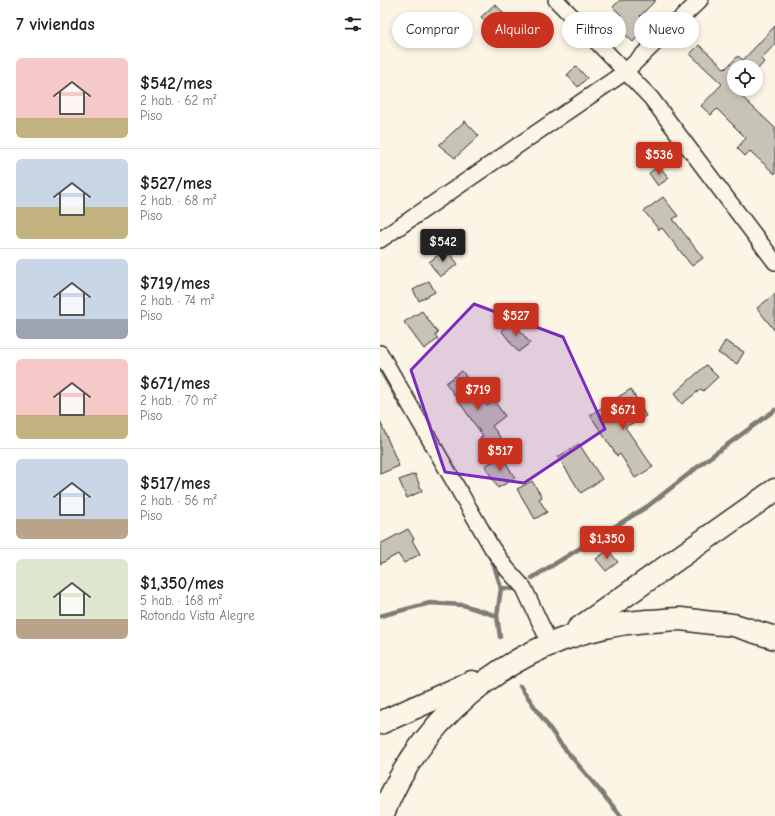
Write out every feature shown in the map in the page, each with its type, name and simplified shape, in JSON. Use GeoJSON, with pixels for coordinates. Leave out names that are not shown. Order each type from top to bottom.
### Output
{"type":"FeatureCollection","features":[{"type":"Feature","properties":{"kind":"highway"},"geometry":{"type":"LineString","coordinates":[[380,723],[501,670],[559,640],[775,490]]}},
{"type":"Feature","properties":{"kind":"highway"},"geometry":{"type":"LineString","coordinates":[[559,640],[623,623],[679,619],[736,626],[775,638]]}},
{"type":"Feature","properties":{"kind":"highway"},"geometry":{"type":"LineString","coordinates":[[382,816],[391,792],[420,745],[457,704],[501,670]]}},
{"type":"Feature","properties":{"kind":"street"},"geometry":{"type":"LineString","coordinates":[[556,0],[652,98],[775,262]]}},
{"type":"Feature","properties":{"kind":"street"},"geometry":{"type":"LineString","coordinates":[[380,240],[625,72],[700,0]]}},
{"type":"Feature","properties":{"kind":"street"},"geometry":{"type":"LineString","coordinates":[[380,353],[492,548],[507,569],[524,588],[559,640]]}},
{"type":"Feature","properties":{"kind":"highlighted area"},"geometry":{"type":"Polygon","coordinates":[[[474,304],[563,337],[605,429],[524,483],[445,472],[411,370],[474,304]]]}},
{"type":"Feature","properties":{"kind":"building"},"geometry":{"type":"Polygon","coordinates":[[[620,0],[656,0],[644,12],[634,12],[633,42],[626,35],[626,12],[618,12],[613,7],[620,0]]]}},
{"type":"Feature","properties":{"kind":"building"},"geometry":{"type":"Polygon","coordinates":[[[495,4],[502,12],[486,12],[495,4]]]}},
{"type":"Feature","properties":{"kind":"building"},"geometry":{"type":"Polygon","coordinates":[[[775,26],[775,44],[761,59],[762,60],[743,60],[775,26]]]}},
{"type":"Feature","properties":{"kind":"building"},"geometry":{"type":"Polygon","coordinates":[[[699,45],[725,69],[727,67],[727,96],[741,96],[775,128],[775,174],[750,151],[745,156],[737,148],[746,138],[717,109],[711,115],[701,106],[722,84],[690,54],[696,48],[699,48],[699,45]]]}},
{"type":"Feature","properties":{"kind":"building"},"geometry":{"type":"Polygon","coordinates":[[[738,56],[743,60],[734,60],[738,56]]]}},
{"type":"Feature","properties":{"kind":"building"},"geometry":{"type":"Polygon","coordinates":[[[576,66],[587,78],[578,87],[567,75],[576,66]]]}},
{"type":"Feature","properties":{"kind":"building"},"geometry":{"type":"Polygon","coordinates":[[[465,121],[479,136],[455,158],[439,145],[465,121]]]}},
{"type":"Feature","properties":{"kind":"building"},"geometry":{"type":"Polygon","coordinates":[[[659,166],[669,178],[658,186],[649,173],[659,166]]]}},
{"type":"Feature","properties":{"kind":"building"},"geometry":{"type":"Polygon","coordinates":[[[663,197],[678,216],[673,219],[703,258],[692,266],[662,228],[659,230],[644,211],[663,197]]]}},
{"type":"Feature","properties":{"kind":"building"},"geometry":{"type":"Polygon","coordinates":[[[446,249],[458,264],[440,277],[429,262],[446,249]]]}},
{"type":"Feature","properties":{"kind":"building"},"geometry":{"type":"Polygon","coordinates":[[[429,281],[435,292],[419,301],[413,290],[429,281]]]}},
{"type":"Feature","properties":{"kind":"building"},"geometry":{"type":"Polygon","coordinates":[[[775,294],[775,331],[757,308],[775,294]]]}},
{"type":"Feature","properties":{"kind":"building"},"geometry":{"type":"Polygon","coordinates":[[[422,311],[438,333],[435,335],[438,339],[424,349],[404,322],[422,311]]]}},
{"type":"Feature","properties":{"kind":"building"},"geometry":{"type":"Polygon","coordinates":[[[513,322],[530,343],[518,352],[501,330],[513,322]]]}},
{"type":"Feature","properties":{"kind":"building"},"geometry":{"type":"Polygon","coordinates":[[[725,341],[744,352],[737,364],[718,353],[725,341]]]}},
{"type":"Feature","properties":{"kind":"building"},"geometry":{"type":"Polygon","coordinates":[[[706,365],[718,377],[703,391],[701,389],[682,404],[674,394],[706,365]]]}},
{"type":"Feature","properties":{"kind":"building"},"geometry":{"type":"Polygon","coordinates":[[[462,371],[487,406],[494,401],[505,416],[492,426],[506,445],[493,454],[480,437],[483,436],[446,383],[462,371]]]}},
{"type":"Feature","properties":{"kind":"building"},"geometry":{"type":"Polygon","coordinates":[[[631,389],[646,416],[625,427],[653,467],[635,478],[620,454],[617,456],[590,415],[631,389]]]}},
{"type":"Feature","properties":{"kind":"building"},"geometry":{"type":"Polygon","coordinates":[[[380,421],[399,466],[380,474],[380,421]]]}},
{"type":"Feature","properties":{"kind":"building"},"geometry":{"type":"Polygon","coordinates":[[[579,444],[602,479],[581,493],[558,457],[579,444]]]}},
{"type":"Feature","properties":{"kind":"building"},"geometry":{"type":"Polygon","coordinates":[[[502,456],[515,478],[498,488],[485,466],[502,456]]]}},
{"type":"Feature","properties":{"kind":"building"},"geometry":{"type":"Polygon","coordinates":[[[415,474],[422,491],[407,498],[399,480],[415,474]]]}},
{"type":"Feature","properties":{"kind":"building"},"geometry":{"type":"Polygon","coordinates":[[[532,481],[542,497],[539,499],[547,512],[535,519],[517,489],[532,481]]]}},
{"type":"Feature","properties":{"kind":"building"},"geometry":{"type":"Polygon","coordinates":[[[408,529],[420,554],[404,563],[398,554],[380,564],[380,544],[408,529]]]}},
{"type":"Feature","properties":{"kind":"building"},"geometry":{"type":"Polygon","coordinates":[[[608,550],[618,562],[606,571],[596,559],[608,550]]]}},
{"type":"Feature","properties":{"kind":"waterway"},"geometry":{"type":"LineString","coordinates":[[380,369],[402,407]]}},
{"type":"Feature","properties":{"kind":"waterway"},"geometry":{"type":"LineString","coordinates":[[532,578],[648,506],[709,458],[775,410]]}},
{"type":"Feature","properties":{"kind":"waterway"},"geometry":{"type":"LineString","coordinates":[[490,557],[501,588],[514,589]]}},
{"type":"Feature","properties":{"kind":"waterway"},"geometry":{"type":"LineString","coordinates":[[500,637],[497,616],[501,588]]}},
{"type":"Feature","properties":{"kind":"waterway"},"geometry":{"type":"LineString","coordinates":[[380,616],[430,603],[463,605],[497,616]]}},
{"type":"Feature","properties":{"kind":"waterway"},"geometry":{"type":"LineString","coordinates":[[520,686],[560,743],[621,816]]}}]}
